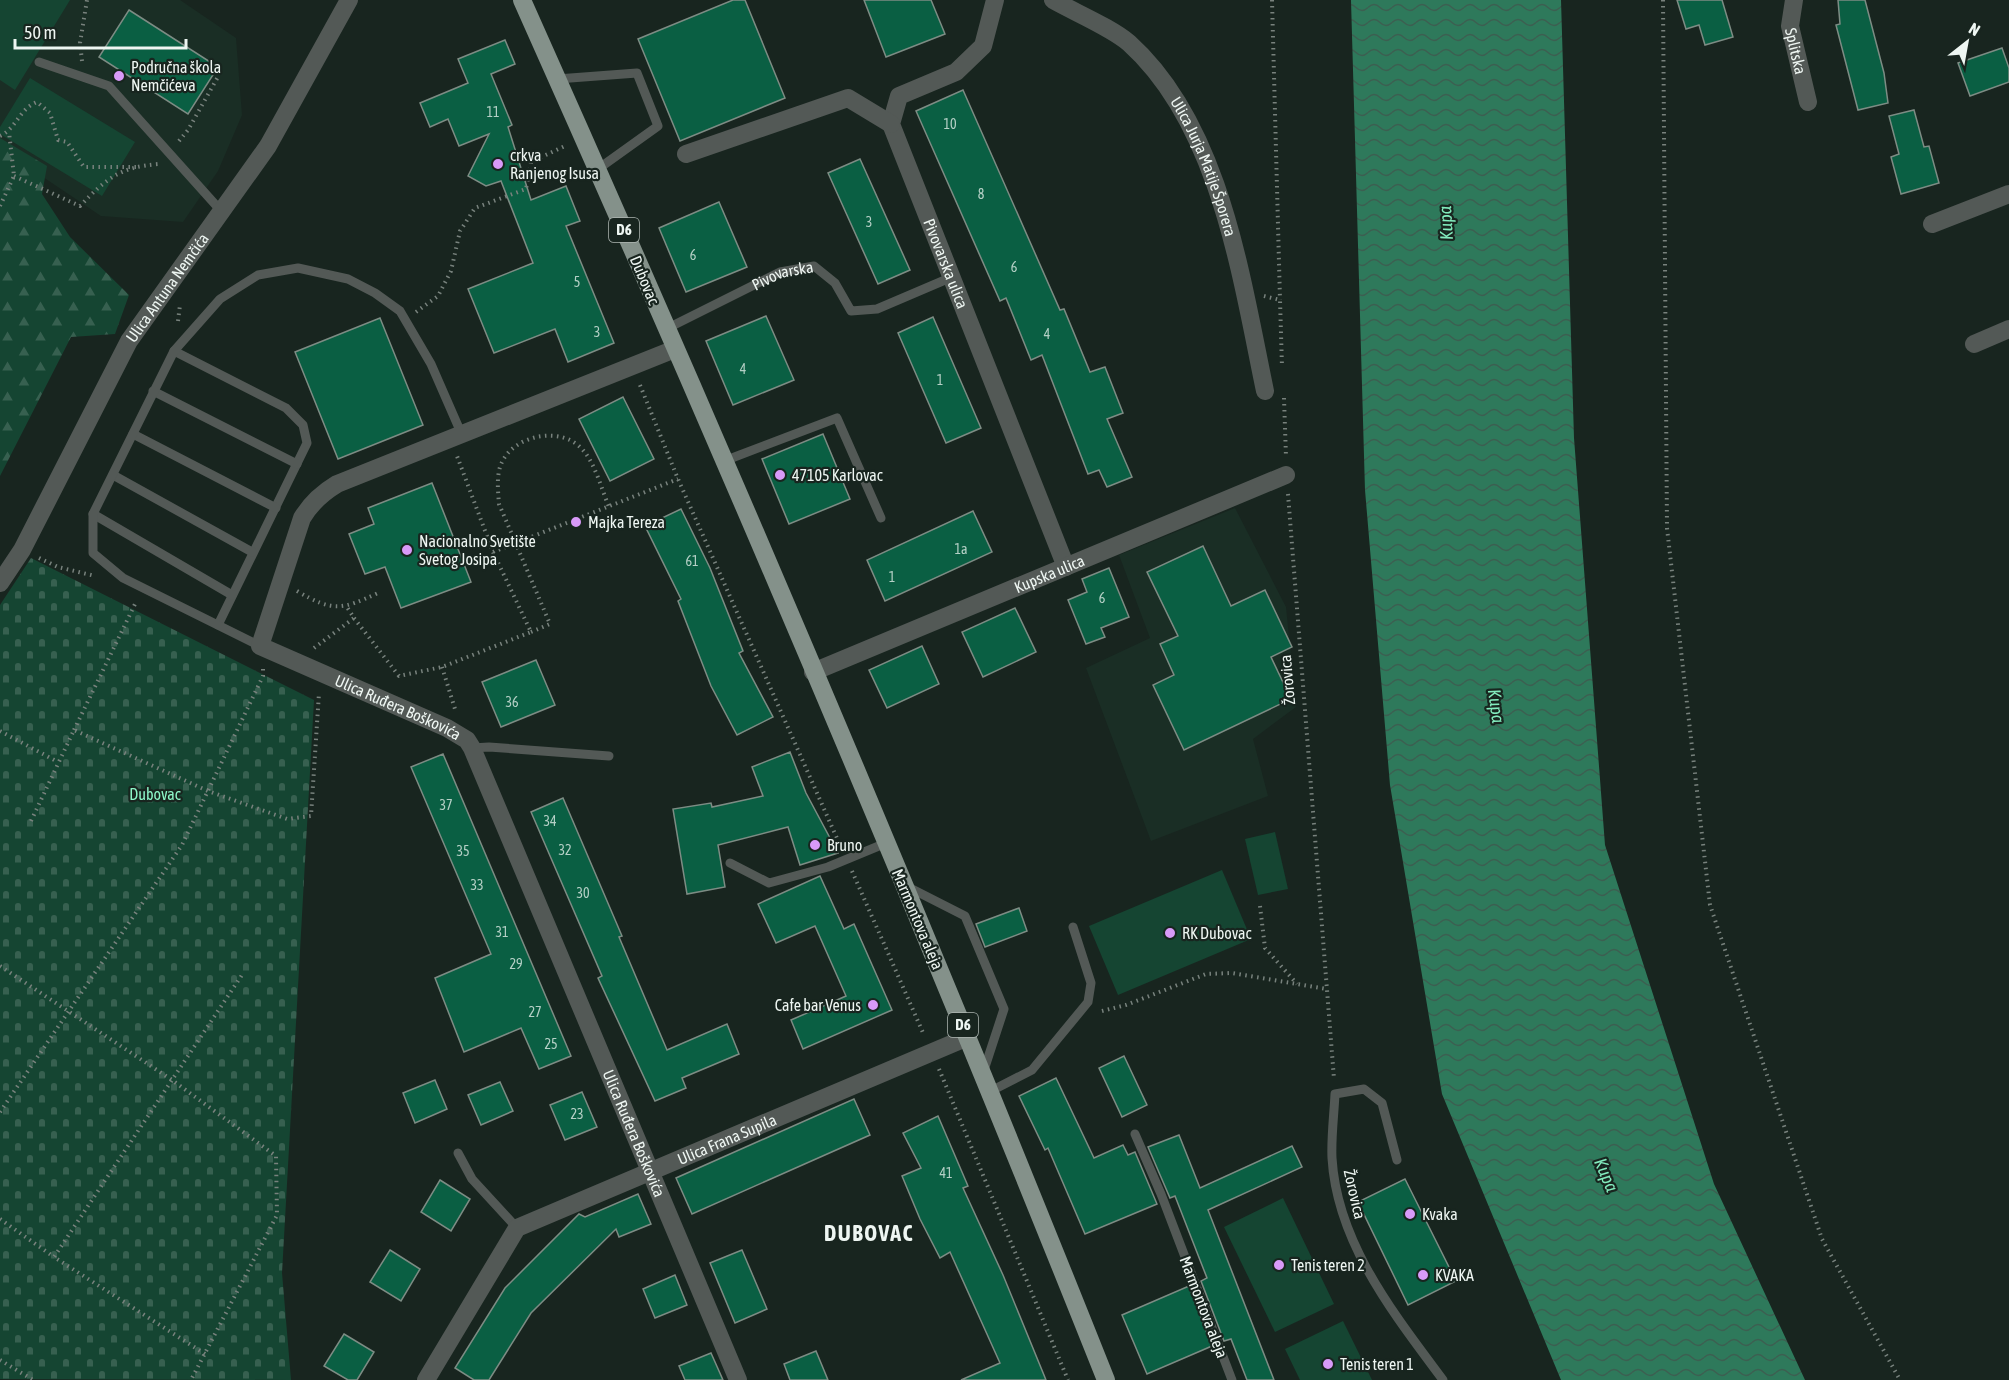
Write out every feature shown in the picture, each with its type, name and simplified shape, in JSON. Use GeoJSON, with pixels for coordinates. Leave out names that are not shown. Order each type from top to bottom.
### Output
{"type":"FeatureCollection","features":[{"type":"Feature","properties":{"kind":"main road","name":"Dubovac"},"geometry":{"type":"LineString","coordinates":[[522,0],[584,137],[724,461]]}},
{"type":"Feature","properties":{"kind":"main road","name":"Marmontova aleja"},"geometry":{"type":"LineString","coordinates":[[724,461],[991,1091],[1106,1380]]}},
{"type":"Feature","properties":{"kind":"street","name":"Ulica Antuna Nemčića"},"geometry":{"type":"LineString","coordinates":[[0,583],[22,550],[129,341],[268,146],[350,0]]}},
{"type":"Feature","properties":{"kind":"street"},"geometry":{"type":"LineString","coordinates":[[686,154],[848,98],[891,124],[899,96],[957,72],[983,46],[996,0]]}},
{"type":"Feature","properties":{"kind":"street","name":"Ulica Jurja Matije Šporera"},"geometry":{"type":"LineString","coordinates":[[1053,0],[1128,42],[1177,98],[1223,205],[1244,290],[1274,392]]}},
{"type":"Feature","properties":{"kind":"street","name":"Splitska"},"geometry":{"type":"LineString","coordinates":[[1794,0],[1790,26],[1808,102]]}},
{"type":"Feature","properties":{"kind":"street","name":"Pivovarska ulica"},"geometry":{"type":"LineString","coordinates":[[891,124],[1066,567]]}},
{"type":"Feature","properties":{"kind":"street"},"geometry":{"type":"LineString","coordinates":[[1932,224],[2009,194]]}},
{"type":"Feature","properties":{"kind":"street"},"geometry":{"type":"LineString","coordinates":[[1974,344],[2009,329]]}},
{"type":"Feature","properties":{"kind":"street"},"geometry":{"type":"LineString","coordinates":[[260,646],[302,518],[309,505],[337,484],[675,349]]}},
{"type":"Feature","properties":{"kind":"street","name":"Kupska ulica"},"geometry":{"type":"LineString","coordinates":[[813,672],[1286,475]]}},
{"type":"Feature","properties":{"kind":"street","name":"Ulica Ruđera Boškovića"},"geometry":{"type":"LineString","coordinates":[[260,646],[467,740],[738,1380]]}},
{"type":"Feature","properties":{"kind":"street","name":"Ulica Frana Supila"},"geometry":{"type":"LineString","coordinates":[[517,1228],[968,1037]]}},
{"type":"Feature","properties":{"kind":"street"},"geometry":{"type":"LineString","coordinates":[[426,1380],[517,1228]]}},
{"type":"Feature","properties":{"kind":"lane"},"geometry":{"type":"LineString","coordinates":[[39,62],[109,86],[222,212]]}},
{"type":"Feature","properties":{"kind":"lane"},"geometry":{"type":"LineString","coordinates":[[558,79],[637,73],[658,126],[598,169]]}},
{"type":"Feature","properties":{"kind":"lane","name":"Pivovarska"},"geometry":{"type":"LineString","coordinates":[[666,329],[780,272],[814,266],[835,283],[851,311],[877,309],[952,277]]}},
{"type":"Feature","properties":{"kind":"lane"},"geometry":{"type":"LineString","coordinates":[[260,646],[123,578],[93,553],[93,514],[153,392],[174,351],[220,299],[258,275],[298,268],[348,279],[375,292],[399,311],[431,364],[457,437]]}},
{"type":"Feature","properties":{"kind":"lane"},"geometry":{"type":"LineString","coordinates":[[174,351],[286,408],[303,425],[308,442],[218,625]]}},
{"type":"Feature","properties":{"kind":"lane"},"geometry":{"type":"LineString","coordinates":[[153,392],[297,464]]}},
{"type":"Feature","properties":{"kind":"lane"},"geometry":{"type":"LineString","coordinates":[[724,461],[837,418],[881,518]]}},
{"type":"Feature","properties":{"kind":"lane"},"geometry":{"type":"LineString","coordinates":[[133,434],[276,508]]}},
{"type":"Feature","properties":{"kind":"lane"},"geometry":{"type":"LineString","coordinates":[[113,475],[252,552]]}},
{"type":"Feature","properties":{"kind":"lane"},"geometry":{"type":"LineString","coordinates":[[93,514],[232,595]]}},
{"type":"Feature","properties":{"kind":"lane"},"geometry":{"type":"LineString","coordinates":[[472,748],[609,756]]}},
{"type":"Feature","properties":{"kind":"lane"},"geometry":{"type":"LineString","coordinates":[[730,863],[769,884],[828,867],[886,843]]}},
{"type":"Feature","properties":{"kind":"lane"},"geometry":{"type":"LineString","coordinates":[[904,885],[965,916],[1004,1009],[983,1073]]}},
{"type":"Feature","properties":{"kind":"lane"},"geometry":{"type":"LineString","coordinates":[[991,1091],[1032,1070],[1088,1002],[1091,983],[1073,927]]}},
{"type":"Feature","properties":{"kind":"lane"},"geometry":{"type":"LineString","coordinates":[[1335,1095],[1364,1089],[1382,1103],[1397,1160]]}},
{"type":"Feature","properties":{"kind":"lane","name":"Žorovica"},"geometry":{"type":"LineString","coordinates":[[1335,1095],[1332,1159],[1343,1220],[1386,1303],[1443,1380]]}},
{"type":"Feature","properties":{"kind":"lane","name":"Marmontova aleja"},"geometry":{"type":"LineString","coordinates":[[1135,1134],[1161,1194],[1232,1380]]}},
{"type":"Feature","properties":{"kind":"lane"},"geometry":{"type":"LineString","coordinates":[[458,1153],[472,1179],[517,1228]]}},
{"type":"Feature","properties":{"kind":"path"},"geometry":{"type":"LineString","coordinates":[[83,77],[80,43],[87,0]]}},
{"type":"Feature","properties":{"kind":"path"},"geometry":{"type":"LineString","coordinates":[[1272,0],[1282,370]]}},
{"type":"Feature","properties":{"kind":"path"},"geometry":{"type":"LineString","coordinates":[[1664,0],[1667,528],[1710,904],[1822,1239],[1900,1380]]}},
{"type":"Feature","properties":{"kind":"path"},"geometry":{"type":"LineString","coordinates":[[168,152],[188,130],[219,75]]}},
{"type":"Feature","properties":{"kind":"path"},"geometry":{"type":"LineString","coordinates":[[0,136],[9,132],[25,106],[37,102],[50,114],[58,140],[68,142],[84,167],[136,167],[177,163]]}},
{"type":"Feature","properties":{"kind":"path"},"geometry":{"type":"LineString","coordinates":[[0,206],[14,176],[9,132]]}},
{"type":"Feature","properties":{"kind":"path"},"geometry":{"type":"LineString","coordinates":[[405,320],[438,296],[451,271],[460,231],[475,208],[526,189],[531,162],[584,137]]}},
{"type":"Feature","properties":{"kind":"path"},"geometry":{"type":"LineString","coordinates":[[14,176],[80,206],[107,179],[136,167]]}},
{"type":"Feature","properties":{"kind":"path"},"geometry":{"type":"LineString","coordinates":[[1244,290],[1280,300]]}},
{"type":"Feature","properties":{"kind":"path","name":"Žorovica"},"geometry":{"type":"LineString","coordinates":[[1274,392],[1286,475],[1335,1095]]}},
{"type":"Feature","properties":{"kind":"path"},"geometry":{"type":"LineString","coordinates":[[347,607],[399,676],[442,667],[550,624],[514,544],[499,504],[497,484],[501,462],[515,447],[532,436],[563,437],[581,447],[591,464],[609,507]]}},
{"type":"Feature","properties":{"kind":"path"},"geometry":{"type":"LineString","coordinates":[[457,437],[493,552],[531,632]]}},
{"type":"Feature","properties":{"kind":"path"},"geometry":{"type":"LineString","coordinates":[[493,552],[678,479]]}},
{"type":"Feature","properties":{"kind":"path"},"geometry":{"type":"LineString","coordinates":[[22,550],[58,567],[92,576],[123,578]]}},
{"type":"Feature","properties":{"kind":"path"},"geometry":{"type":"LineString","coordinates":[[289,587],[320,604],[347,607],[378,593]]}},
{"type":"Feature","properties":{"kind":"path"},"geometry":{"type":"LineString","coordinates":[[31,821],[143,588]]}},
{"type":"Feature","properties":{"kind":"path"},"geometry":{"type":"LineString","coordinates":[[296,661],[354,618]]}},
{"type":"Feature","properties":{"kind":"path"},"geometry":{"type":"LineString","coordinates":[[0,1112],[182,845],[263,676],[263,664],[273,668]]}},
{"type":"Feature","properties":{"kind":"path"},"geometry":{"type":"LineString","coordinates":[[442,667],[458,720],[458,735]]}},
{"type":"Feature","properties":{"kind":"path"},"geometry":{"type":"LineString","coordinates":[[74,730],[208,791],[287,819],[311,816],[319,689]]}},
{"type":"Feature","properties":{"kind":"path"},"geometry":{"type":"LineString","coordinates":[[0,731],[58,762]]}},
{"type":"Feature","properties":{"kind":"path"},"geometry":{"type":"LineString","coordinates":[[1260,906],[1265,948],[1298,985]]}},
{"type":"Feature","properties":{"kind":"path"},"geometry":{"type":"LineString","coordinates":[[0,966],[172,1080],[276,1156],[278,1215],[191,1380]]}},
{"type":"Feature","properties":{"kind":"path"},"geometry":{"type":"LineString","coordinates":[[1075,1017],[1126,1005],[1206,974],[1232,973],[1327,989]]}},
{"type":"Feature","properties":{"kind":"path"},"geometry":{"type":"LineString","coordinates":[[54,1257],[242,975]]}},
{"type":"Feature","properties":{"kind":"path"},"geometry":{"type":"LineString","coordinates":[[0,1219],[54,1257],[205,1354]]}},
{"type":"Feature","properties":{"kind":"path"},"geometry":{"type":"LineString","coordinates":[[0,1360],[33,1380]]}},
{"type":"Feature","properties":{"kind":"shaded area","name":"Područna škola Nemčićeva"},"geometry":{"type":"Polygon","coordinates":[[[0,0],[180,0],[236,38],[242,115],[218,171],[183,222],[101,216],[0,148],[0,0]]]}},
{"type":"Feature","properties":{"kind":"shaded area"},"geometry":{"type":"Polygon","coordinates":[[[1235,508],[1286,607],[1296,707],[1253,739],[1268,796],[1151,841],[1086,668],[1150,638],[1119,555],[1235,508]]]}},
{"type":"Feature","properties":{"kind":"green space"},"geometry":{"type":"Polygon","coordinates":[[[0,0],[70,0],[15,90],[0,80],[0,0]]]}},
{"type":"Feature","properties":{"kind":"green space"},"geometry":{"type":"Polygon","coordinates":[[[30,78],[135,142],[102,196],[0,134],[0,127],[30,78]]]}},
{"type":"Feature","properties":{"kind":"green space"},"geometry":{"type":"Polygon","coordinates":[[[0,138],[47,166],[42,194],[70,237],[129,295],[115,334],[71,337],[0,476],[0,138]]]}},
{"type":"Feature","properties":{"kind":"green space","name":"Dubovac"},"geometry":{"type":"Polygon","coordinates":[[[31,558],[314,700],[282,1273],[291,1380],[0,1379],[0,605],[31,558]]]}},
{"type":"Feature","properties":{"kind":"green space"},"geometry":{"type":"Polygon","coordinates":[[[1275,832],[1288,889],[1258,895],[1245,839],[1275,832]]]}},
{"type":"Feature","properties":{"kind":"green space","name":"RK Dubovac"},"geometry":{"type":"Polygon","coordinates":[[[1222,870],[1251,939],[1118,995],[1089,926],[1222,870]]]}},
{"type":"Feature","properties":{"kind":"green space","name":"Tenis teren 2"},"geometry":{"type":"Polygon","coordinates":[[[1283,1198],[1334,1304],[1275,1332],[1224,1227],[1283,1198]]]}},
{"type":"Feature","properties":{"kind":"green space","name":"Tenis teren 1"},"geometry":{"type":"Polygon","coordinates":[[[1343,1321],[1372,1380],[1300,1380],[1285,1349],[1343,1321]]]}},
{"type":"Feature","properties":{"kind":"water","name":"Kupa"},"geometry":{"type":"Polygon","coordinates":[[[1351,0],[1561,0],[1574,438],[1605,845],[1714,1184],[1805,1380],[1561,1380],[1442,1094],[1390,785],[1365,490],[1351,0]]]}},
{"type":"Feature","properties":{"kind":"building"},"geometry":{"type":"Polygon","coordinates":[[[733,0],[745,0],[785,98],[680,141],[638,39],[733,0]]]}},
{"type":"Feature","properties":{"kind":"building"},"geometry":{"type":"Polygon","coordinates":[[[864,0],[931,0],[945,34],[886,57],[864,0]]]}},
{"type":"Feature","properties":{"kind":"building"},"geometry":{"type":"Polygon","coordinates":[[[1677,0],[1722,0],[1733,37],[1705,45],[1699,25],[1686,29],[1677,0]]]}},
{"type":"Feature","properties":{"kind":"building"},"geometry":{"type":"Polygon","coordinates":[[[1838,0],[1865,0],[1884,73],[1888,103],[1858,110],[1836,25],[1840,24],[1838,0]]]}},
{"type":"Feature","properties":{"kind":"building"},"geometry":{"type":"Polygon","coordinates":[[[129,10],[218,67],[188,114],[99,57],[129,10]]]}},
{"type":"Feature","properties":{"kind":"building"},"geometry":{"type":"Polygon","coordinates":[[[505,40],[515,64],[491,74],[512,125],[508,127],[531,200],[566,186],[580,221],[566,226],[614,343],[568,362],[555,329],[494,353],[468,289],[533,263],[501,181],[486,186],[468,176],[489,134],[459,146],[448,119],[430,127],[420,103],[468,83],[458,59],[505,40]]]}},
{"type":"Feature","properties":{"kind":"building"},"geometry":{"type":"Polygon","coordinates":[[[2002,48],[2009,68],[2009,82],[1970,96],[1958,63],[2002,48]]]}},
{"type":"Feature","properties":{"kind":"building"},"geometry":{"type":"Polygon","coordinates":[[[963,90],[1060,310],[1064,309],[1090,372],[1105,367],[1123,413],[1107,419],[1132,477],[1107,487],[1099,470],[1088,474],[1042,355],[1031,360],[1006,298],[1000,301],[916,111],[963,90]]]}},
{"type":"Feature","properties":{"kind":"building"},"geometry":{"type":"Polygon","coordinates":[[[1914,110],[1924,147],[1929,146],[1939,183],[1901,194],[1891,157],[1899,154],[1889,116],[1914,110]]]}},
{"type":"Feature","properties":{"kind":"building"},"geometry":{"type":"Polygon","coordinates":[[[860,159],[910,270],[878,284],[828,173],[860,159]]]}},
{"type":"Feature","properties":{"kind":"building"},"geometry":{"type":"Polygon","coordinates":[[[719,202],[747,267],[686,292],[659,228],[719,202]]]}},
{"type":"Feature","properties":{"kind":"building"},"geometry":{"type":"Polygon","coordinates":[[[766,316],[794,380],[733,405],[706,341],[766,316]]]}},
{"type":"Feature","properties":{"kind":"building"},"geometry":{"type":"Polygon","coordinates":[[[933,317],[981,428],[946,443],[898,333],[933,317]]]}},
{"type":"Feature","properties":{"kind":"building"},"geometry":{"type":"Polygon","coordinates":[[[380,318],[423,425],[338,459],[295,352],[380,318]]]}},
{"type":"Feature","properties":{"kind":"building"},"geometry":{"type":"Polygon","coordinates":[[[623,397],[654,459],[610,481],[579,419],[623,397]]]}},
{"type":"Feature","properties":{"kind":"building"},"geometry":{"type":"Polygon","coordinates":[[[823,434],[850,499],[789,524],[762,459],[823,434]]]}},
{"type":"Feature","properties":{"kind":"building","name":"Nacionalno Svetište Svetog Josipa"},"geometry":{"type":"Polygon","coordinates":[[[432,483],[471,582],[401,608],[385,567],[365,574],[349,534],[374,524],[368,508],[432,483]]]}},
{"type":"Feature","properties":{"kind":"building"},"geometry":{"type":"Polygon","coordinates":[[[681,509],[710,568],[743,651],[739,653],[773,717],[737,735],[711,686],[678,601],[681,599],[645,526],[681,509]]]}},
{"type":"Feature","properties":{"kind":"building"},"geometry":{"type":"Polygon","coordinates":[[[973,511],[992,552],[885,601],[867,560],[973,511]]]}},
{"type":"Feature","properties":{"kind":"building"},"geometry":{"type":"Polygon","coordinates":[[[1203,546],[1231,606],[1265,590],[1292,647],[1271,657],[1291,699],[1184,750],[1153,685],[1174,675],[1160,644],[1178,636],[1147,572],[1203,546]]]}},
{"type":"Feature","properties":{"kind":"building"},"geometry":{"type":"Polygon","coordinates":[[[1109,568],[1129,617],[1101,628],[1105,637],[1086,644],[1068,600],[1087,592],[1082,579],[1109,568]]]}},
{"type":"Feature","properties":{"kind":"building"},"geometry":{"type":"Polygon","coordinates":[[[1015,608],[1036,652],[983,677],[962,632],[1015,608]]]}},
{"type":"Feature","properties":{"kind":"building"},"geometry":{"type":"Polygon","coordinates":[[[922,646],[939,684],[887,708],[869,670],[922,646]]]}},
{"type":"Feature","properties":{"kind":"building"},"geometry":{"type":"Polygon","coordinates":[[[536,660],[555,705],[501,727],[482,682],[536,660]]]}},
{"type":"Feature","properties":{"kind":"building"},"geometry":{"type":"Polygon","coordinates":[[[790,752],[806,793],[838,853],[800,865],[788,827],[718,845],[725,887],[687,894],[673,809],[711,803],[712,807],[763,796],[752,767],[790,752]]]}},
{"type":"Feature","properties":{"kind":"building"},"geometry":{"type":"Polygon","coordinates":[[[443,754],[571,1056],[539,1069],[521,1028],[464,1052],[435,978],[491,954],[411,767],[443,754]]]}},
{"type":"Feature","properties":{"kind":"building"},"geometry":{"type":"Polygon","coordinates":[[[563,798],[622,936],[619,937],[667,1050],[727,1024],[739,1054],[682,1078],[686,1088],[655,1101],[598,978],[602,976],[531,812],[563,798]]]}},
{"type":"Feature","properties":{"kind":"building"},"geometry":{"type":"Polygon","coordinates":[[[820,876],[844,929],[854,924],[892,1010],[803,1049],[791,1020],[846,996],[815,926],[776,943],[758,904],[820,876]]]}},
{"type":"Feature","properties":{"kind":"building"},"geometry":{"type":"Polygon","coordinates":[[[1019,908],[1027,931],[985,947],[976,924],[1019,908]]]}},
{"type":"Feature","properties":{"kind":"building"},"geometry":{"type":"Polygon","coordinates":[[[1124,1056],[1147,1105],[1122,1117],[1099,1068],[1124,1056]]]}},
{"type":"Feature","properties":{"kind":"building"},"geometry":{"type":"Polygon","coordinates":[[[1056,1078],[1094,1158],[1123,1145],[1128,1155],[1135,1152],[1157,1204],[1085,1234],[1048,1148],[1045,1150],[1019,1096],[1056,1078]]]}},
{"type":"Feature","properties":{"kind":"building"},"geometry":{"type":"Polygon","coordinates":[[[435,1080],[447,1109],[415,1123],[403,1093],[435,1080]]]}},
{"type":"Feature","properties":{"kind":"building"},"geometry":{"type":"Polygon","coordinates":[[[500,1082],[513,1111],[481,1125],[468,1095],[500,1082]]]}},
{"type":"Feature","properties":{"kind":"building"},"geometry":{"type":"Polygon","coordinates":[[[582,1092],[597,1127],[565,1140],[550,1105],[582,1092]]]}},
{"type":"Feature","properties":{"kind":"building"},"geometry":{"type":"Polygon","coordinates":[[[854,1099],[870,1135],[692,1214],[676,1178],[854,1099]]]}},
{"type":"Feature","properties":{"kind":"building"},"geometry":{"type":"Polygon","coordinates":[[[938,1116],[968,1186],[963,1188],[1003,1275],[1046,1380],[961,1380],[1000,1363],[950,1252],[940,1258],[902,1176],[921,1168],[903,1133],[938,1116]]]}},
{"type":"Feature","properties":{"kind":"building"},"geometry":{"type":"Polygon","coordinates":[[[1179,1135],[1200,1188],[1292,1146],[1302,1167],[1208,1210],[1274,1380],[1247,1380],[1231,1339],[1224,1341],[1201,1281],[1207,1278],[1175,1196],[1170,1198],[1148,1147],[1179,1135]]]}},
{"type":"Feature","properties":{"kind":"building"},"geometry":{"type":"Polygon","coordinates":[[[1405,1179],[1456,1281],[1408,1305],[1358,1202],[1405,1179]]]}},
{"type":"Feature","properties":{"kind":"building"},"geometry":{"type":"Polygon","coordinates":[[[440,1180],[470,1199],[451,1231],[421,1212],[440,1180]]]}},
{"type":"Feature","properties":{"kind":"building"},"geometry":{"type":"Polygon","coordinates":[[[638,1194],[651,1224],[619,1237],[616,1229],[531,1313],[489,1380],[474,1380],[455,1368],[505,1288],[579,1214],[585,1217],[638,1194]]]}},
{"type":"Feature","properties":{"kind":"building"},"geometry":{"type":"Polygon","coordinates":[[[390,1250],[420,1269],[401,1301],[370,1282],[390,1250]]]}},
{"type":"Feature","properties":{"kind":"building"},"geometry":{"type":"Polygon","coordinates":[[[742,1250],[767,1309],[735,1323],[710,1263],[742,1250]]]}},
{"type":"Feature","properties":{"kind":"building"},"geometry":{"type":"Polygon","coordinates":[[[675,1275],[687,1305],[655,1318],[643,1289],[675,1275]]]}},
{"type":"Feature","properties":{"kind":"building"},"geometry":{"type":"Polygon","coordinates":[[[1189,1286],[1212,1346],[1147,1374],[1122,1315],[1189,1286]]]}},
{"type":"Feature","properties":{"kind":"building"},"geometry":{"type":"Polygon","coordinates":[[[344,1334],[374,1352],[357,1380],[348,1380],[324,1366],[344,1334]]]}},
{"type":"Feature","properties":{"kind":"building"},"geometry":{"type":"Polygon","coordinates":[[[816,1351],[828,1380],[790,1380],[784,1364],[816,1351]]]}},
{"type":"Feature","properties":{"kind":"building"},"geometry":{"type":"Polygon","coordinates":[[[711,1353],[723,1380],[685,1380],[679,1366],[711,1353]]]}},
{"type":"Feature","properties":{"kind":"place","name":"Područna škola Nemčićeva"},"geometry":{"type":"Point","coordinates":[119,76]}},
{"type":"Feature","properties":{"kind":"place","name":"crkva Ranjenog Isusa"},"geometry":{"type":"Point","coordinates":[498,164]}},
{"type":"Feature","properties":{"kind":"place","name":"47105 Karlovac"},"geometry":{"type":"Point","coordinates":[780,475]}},
{"type":"Feature","properties":{"kind":"place","name":"Majka Tereza"},"geometry":{"type":"Point","coordinates":[576,522]}},
{"type":"Feature","properties":{"kind":"place","name":"Nacionalno Svetište Svetog Josipa"},"geometry":{"type":"Point","coordinates":[407,550]}},
{"type":"Feature","properties":{"kind":"place","name":"Bruno"},"geometry":{"type":"Point","coordinates":[815,845]}},
{"type":"Feature","properties":{"kind":"place","name":"RK Dubovac"},"geometry":{"type":"Point","coordinates":[1170,933]}},
{"type":"Feature","properties":{"kind":"place","name":"Cafe bar Venus"},"geometry":{"type":"Point","coordinates":[873,1005]}},
{"type":"Feature","properties":{"kind":"place","name":"Kvaka"},"geometry":{"type":"Point","coordinates":[1410,1214]}},
{"type":"Feature","properties":{"kind":"place","name":"Tenis teren 2"},"geometry":{"type":"Point","coordinates":[1279,1265]}},
{"type":"Feature","properties":{"kind":"place","name":"KVAKA"},"geometry":{"type":"Point","coordinates":[1423,1275]}},
{"type":"Feature","properties":{"kind":"place","name":"Tenis teren 1"},"geometry":{"type":"Point","coordinates":[1328,1364]}},
{"type":"Feature","properties":{"kind":"district","name":"DUBOVAC"},"geometry":{"type":"Point","coordinates":[869,1233]}}]}
